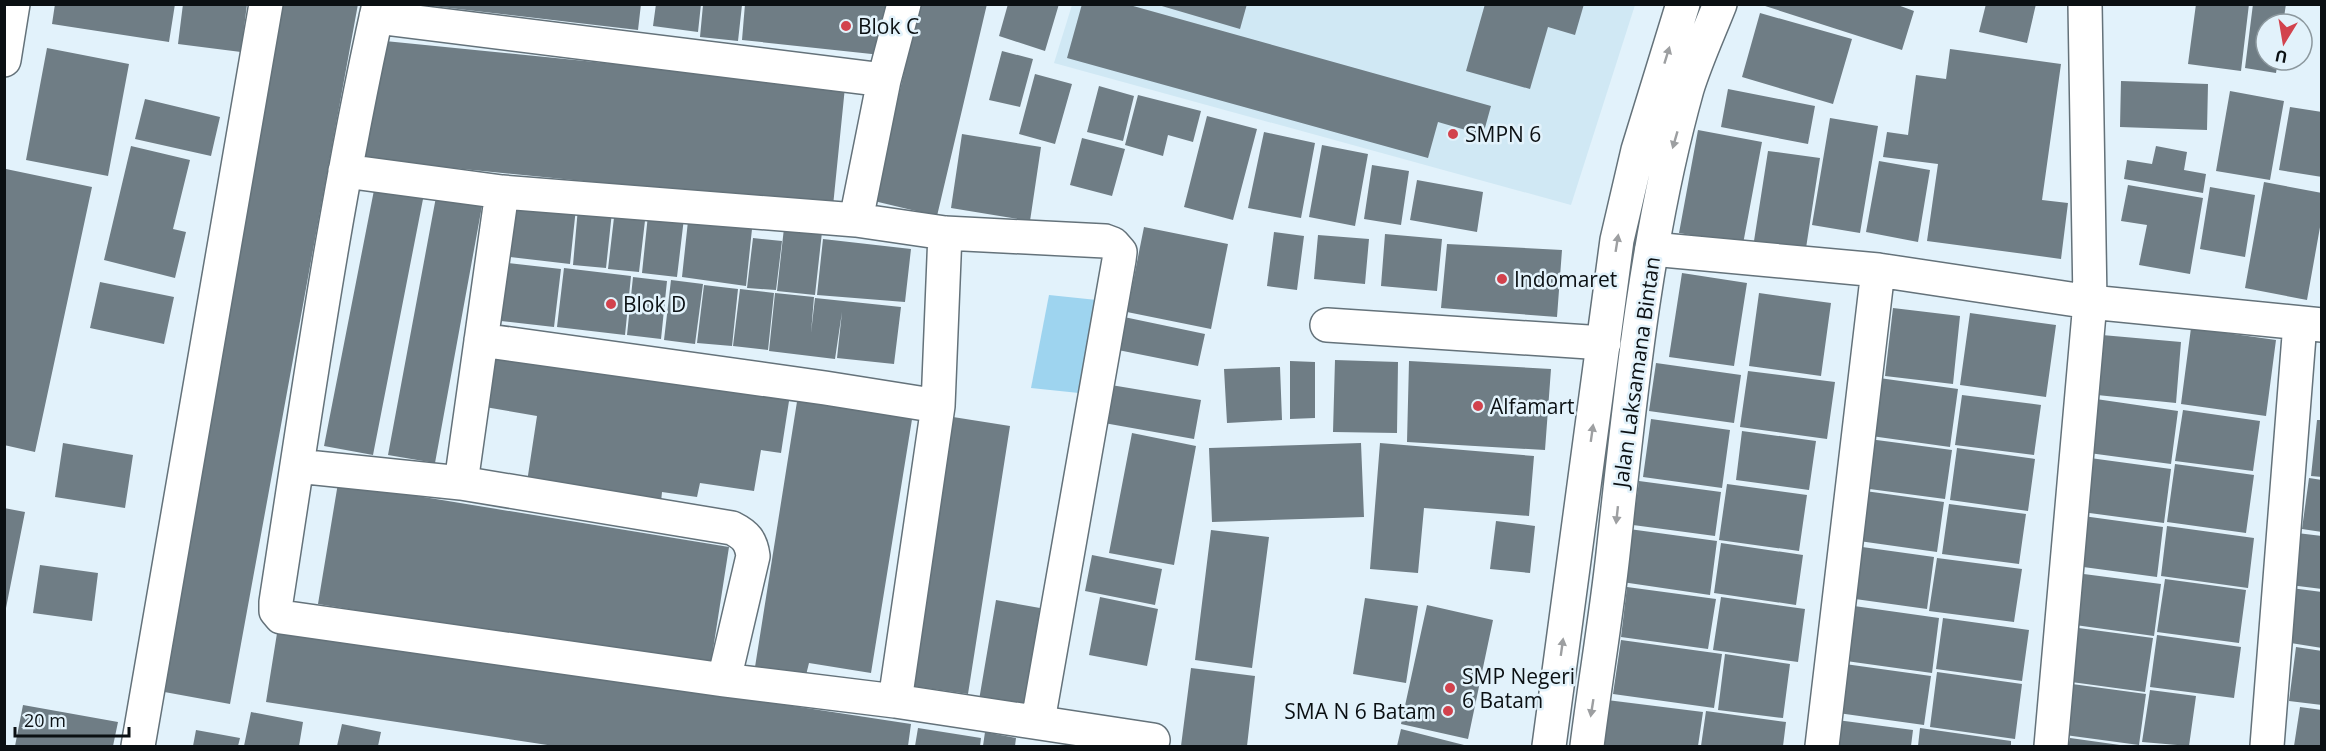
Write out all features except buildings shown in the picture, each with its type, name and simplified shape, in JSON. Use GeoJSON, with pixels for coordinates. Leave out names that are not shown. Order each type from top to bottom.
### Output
{"type":"FeatureCollection","features":[{"type":"Feature","properties":{"kind":"street"},"geometry":{"type":"LineString","coordinates":[[4,60],[13,4]]}},
{"type":"Feature","properties":{"kind":"street"},"geometry":{"type":"LineString","coordinates":[[138,747],[266,4]]}},
{"type":"Feature","properties":{"kind":"street"},"geometry":{"type":"LineString","coordinates":[[856,220],[884,80],[904,4]]}},
{"type":"Feature","properties":{"kind":"street","name":"Jalan Laksamana Bintan"},"geometry":{"type":"LineString","coordinates":[[1549,747],[1617,240],[1638,150],[1683,4]]}},
{"type":"Feature","properties":{"kind":"street","name":"Jalan Laksamana Bintan"},"geometry":{"type":"LineString","coordinates":[[1587,747],[1652,249],[1666,173],[1688,88],[1720,4]]}},
{"type":"Feature","properties":{"kind":"street"},"geometry":{"type":"LineString","coordinates":[[2051,747],[2090,302],[2085,4]]}},
{"type":"Feature","properties":{"kind":"street"},"geometry":{"type":"LineString","coordinates":[[884,80],[377,11],[345,171],[276,611],[281,617],[724,680],[895,700],[1153,740]]}},
{"type":"Feature","properties":{"kind":"street"},"geometry":{"type":"LineString","coordinates":[[345,171],[502,192],[856,220],[945,233],[1105,241],[1113,244],[1120,252],[1038,721]]}},
{"type":"Feature","properties":{"kind":"street"},"geometry":{"type":"LineString","coordinates":[[461,483],[502,192]]}},
{"type":"Feature","properties":{"kind":"street"},"geometry":{"type":"LineString","coordinates":[[895,700],[938,406],[945,233]]}},
{"type":"Feature","properties":{"kind":"street"},"geometry":{"type":"LineString","coordinates":[[1652,249],[1878,270],[2090,302],[2311,324],[2267,747]]}},
{"type":"Feature","properties":{"kind":"street"},"geometry":{"type":"LineString","coordinates":[[1822,747],[1878,270]]}},
{"type":"Feature","properties":{"kind":"street"},"geometry":{"type":"LineString","coordinates":[[1327,326],[1604,343]]}},
{"type":"Feature","properties":{"kind":"street"},"geometry":{"type":"LineString","coordinates":[[482,340],[938,406]]}},
{"type":"Feature","properties":{"kind":"street"},"geometry":{"type":"LineString","coordinates":[[297,466],[461,483],[732,528],[743,534],[751,544],[753,556],[724,680]]}},
{"type":"Feature","properties":{"kind":"shaded area","name":"SMPN 6"},"geometry":{"type":"Polygon","coordinates":[[[1072,5],[1635,5],[1571,205],[1054,63],[1072,5]]]}},
{"type":"Feature","properties":{"kind":"shaded area"},"geometry":{"type":"Polygon","coordinates":[[[1049,295],[1116,302],[1098,395],[1031,388],[1049,295]]]}},
{"type":"Feature","properties":{"kind":"place","name":"Blok C"},"geometry":{"type":"Point","coordinates":[846,26]}},
{"type":"Feature","properties":{"kind":"place","name":"SMPN 6"},"geometry":{"type":"Point","coordinates":[1453,134]}},
{"type":"Feature","properties":{"kind":"place","name":"Indomaret"},"geometry":{"type":"Point","coordinates":[1502,279]}},
{"type":"Feature","properties":{"kind":"place","name":"Blok D"},"geometry":{"type":"Point","coordinates":[611,304]}},
{"type":"Feature","properties":{"kind":"place","name":"Alfamart"},"geometry":{"type":"Point","coordinates":[1478,406]}},
{"type":"Feature","properties":{"kind":"place","name":"SMP Negeri 6 Batam"},"geometry":{"type":"Point","coordinates":[1450,688]}},
{"type":"Feature","properties":{"kind":"place","name":"SMA N 6 Batam"},"geometry":{"type":"Point","coordinates":[1448,711]}}]}
